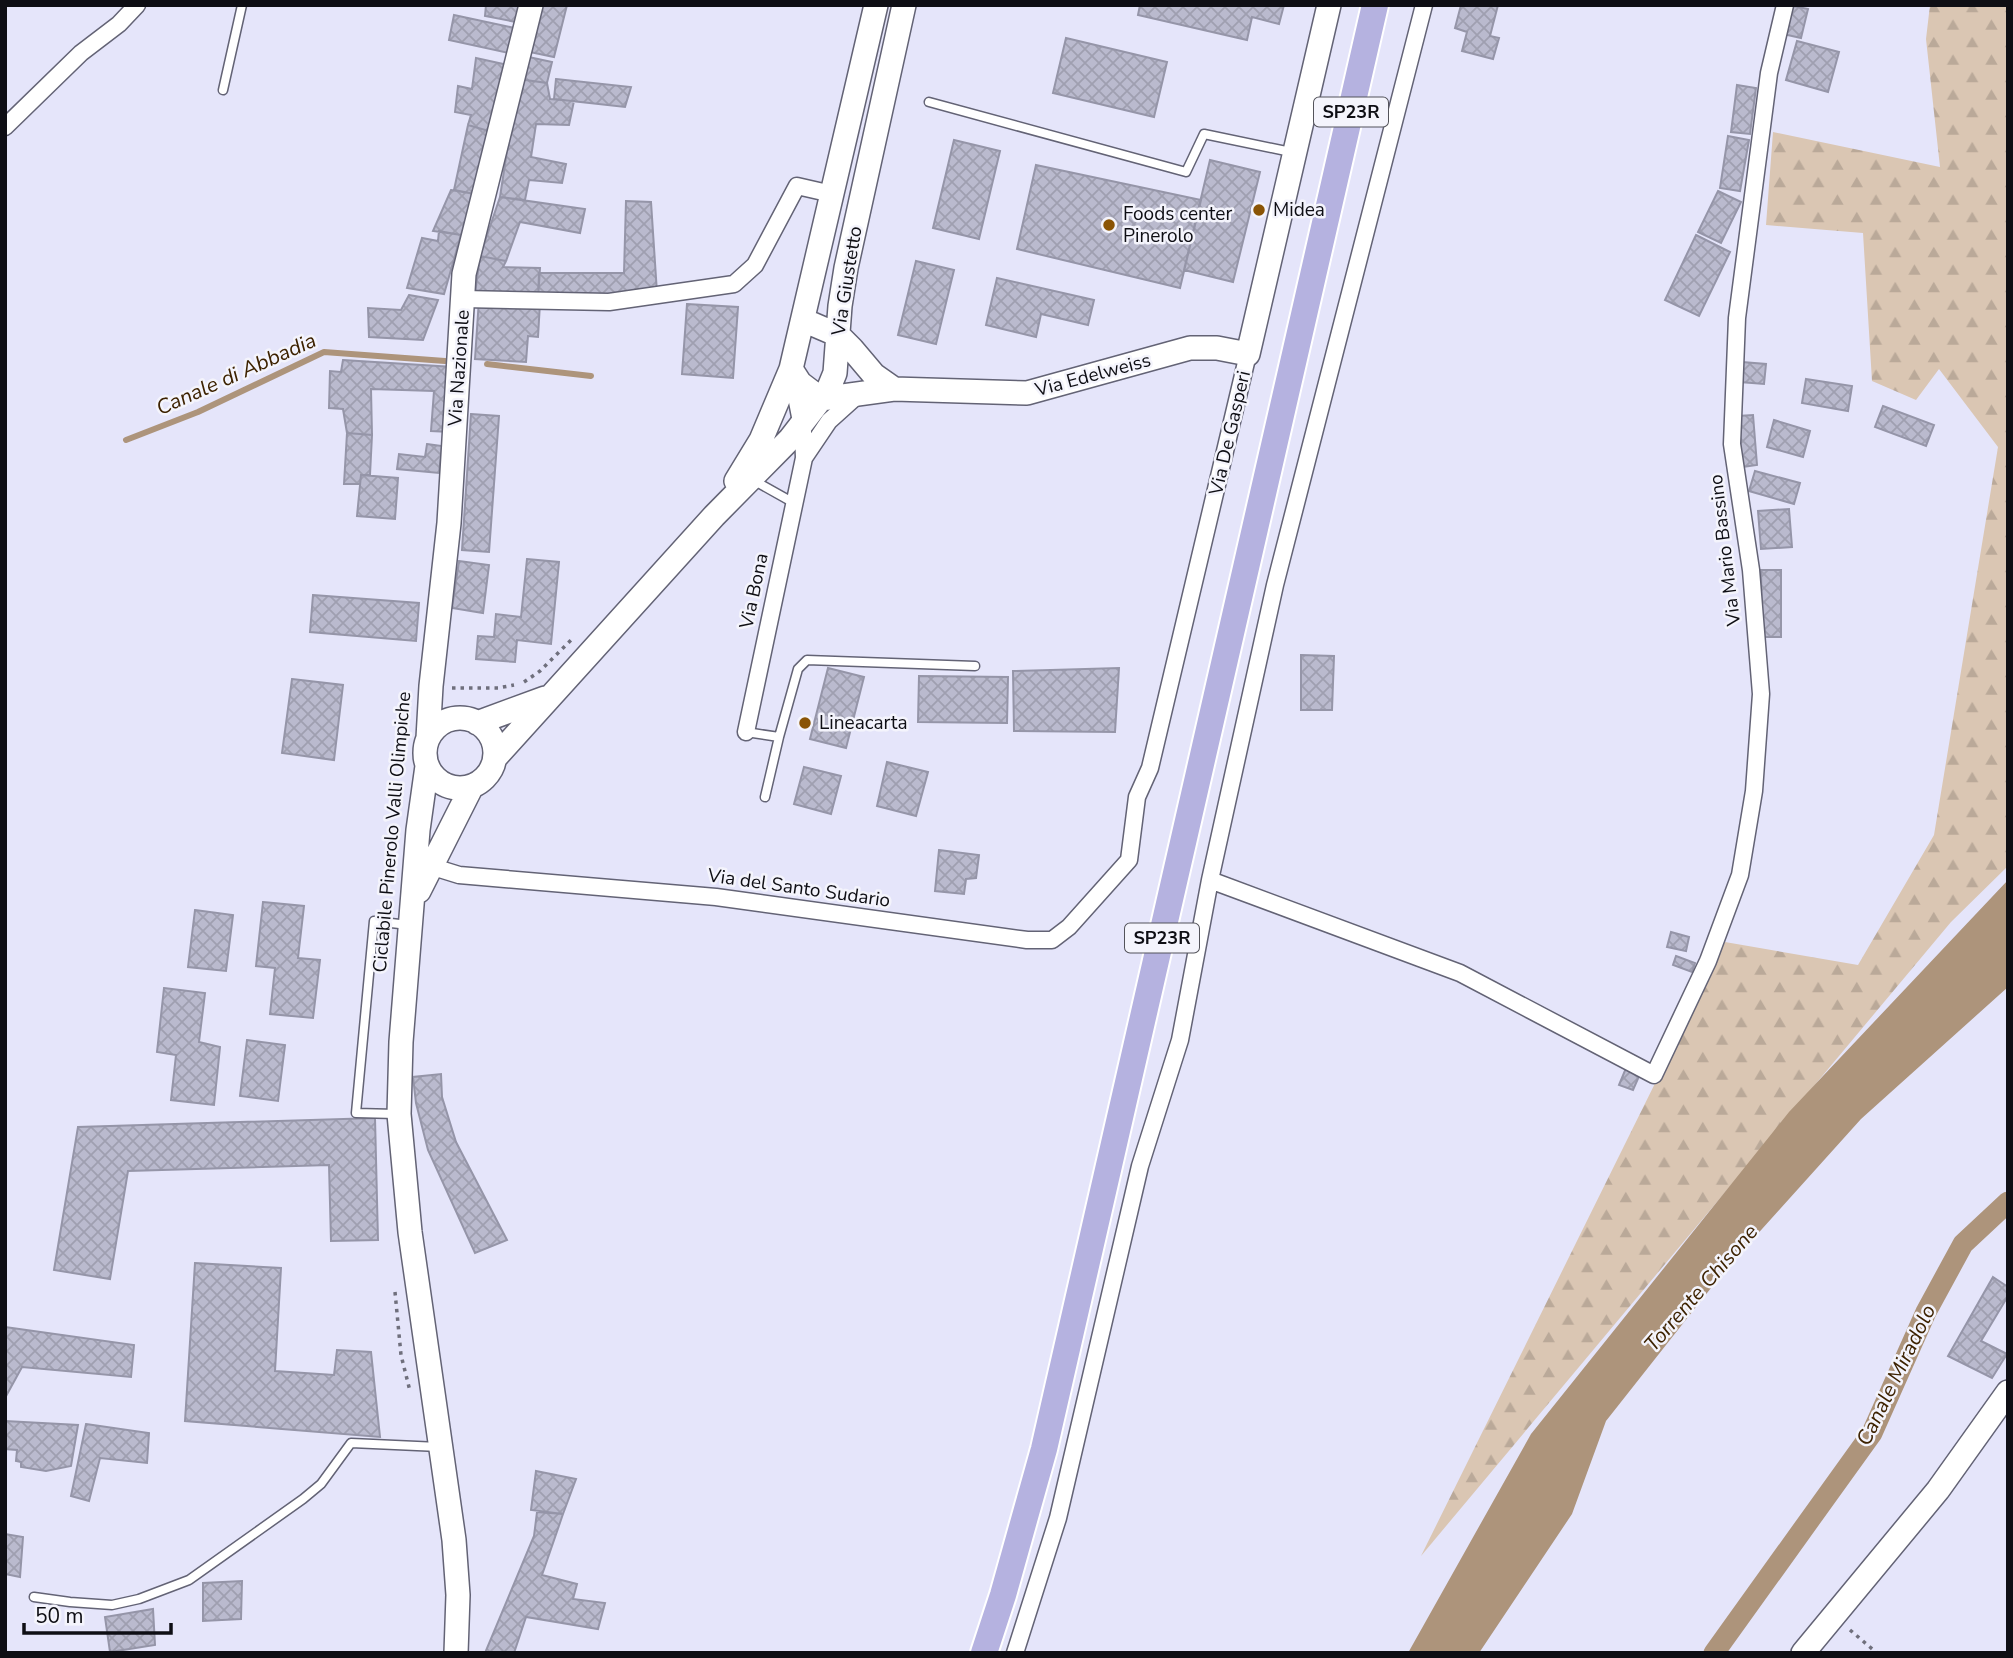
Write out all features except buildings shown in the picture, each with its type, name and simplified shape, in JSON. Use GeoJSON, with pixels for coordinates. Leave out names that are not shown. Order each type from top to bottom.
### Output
{"type":"FeatureCollection","features":[{"type":"Feature","properties":{"kind":"main road","name":"Via Nazionale"},"geometry":{"type":"LineString","coordinates":[[428,738],[437,680],[464,274],[531,5]]}},
{"type":"Feature","properties":{"kind":"main road","name":"Via Giustetto"},"geometry":{"type":"LineString","coordinates":[[714,516],[761,440],[791,369],[876,5]]}},
{"type":"Feature","properties":{"kind":"main road","name":"Via Giustetto"},"geometry":{"type":"LineString","coordinates":[[495,758],[714,516],[790,439],[828,390],[835,373],[839,306],[846,268],[904,5]]}},
{"type":"Feature","properties":{"kind":"main road","name":"Via De Gasperi"},"geometry":{"type":"LineString","coordinates":[[1248,354],[1329,5]]}},
{"type":"Feature","properties":{"kind":"main road","name":"SP23R"},"geometry":{"type":"LineString","coordinates":[[984,1653],[1044,1449],[1376,5]]}},
{"type":"Feature","properties":{"kind":"main road"},"geometry":{"type":"LineString","coordinates":[[1326,220],[1365,127],[1394,5]]}},
{"type":"Feature","properties":{"kind":"main road"},"geometry":{"type":"LineString","coordinates":[[803,320],[838,335],[874,375],[894,389]]}},
{"type":"Feature","properties":{"kind":"main road","name":"Via Edelweiss"},"geometry":{"type":"LineString","coordinates":[[821,399],[894,389],[1027,393],[1190,348],[1217,348],[1248,354]]}},
{"type":"Feature","properties":{"kind":"main road"},"geometry":{"type":"LineString","coordinates":[[791,369],[800,383],[821,399]]}},
{"type":"Feature","properties":{"kind":"main road"},"geometry":{"type":"LineString","coordinates":[[412,914],[430,866],[472,786],[487,775],[495,758],[491,737],[444,700],[437,680]]}},
{"type":"Feature","properties":{"kind":"main road","name":"Via Giustetto"},"geometry":{"type":"LineString","coordinates":[[470,720],[548,697]]}},
{"type":"Feature","properties":{"kind":"main road"},"geometry":{"type":"LineString","coordinates":[[456,1653],[458,1595],[454,1540],[410,1232],[399,1114],[401,1042],[418,830],[427,766],[425,747],[428,738],[443,723],[470,720]]}},
{"type":"Feature","properties":{"kind":"main road"},"geometry":{"type":"LineString","coordinates":[[427,766],[441,783],[450,787],[472,786]]}},
{"type":"Feature","properties":{"kind":"main road"},"geometry":{"type":"LineString","coordinates":[[1803,1653],[1938,1490],[2008,1392]]}},
{"type":"Feature","properties":{"kind":"street"},"geometry":{"type":"LineString","coordinates":[[5,127],[54,78],[119,24],[137,5]]}},
{"type":"Feature","properties":{"kind":"street"},"geometry":{"type":"LineString","coordinates":[[1014,1653],[1058,1518],[1140,1166],[1180,1040],[1210,880],[1275,584],[1424,5]]}},
{"type":"Feature","properties":{"kind":"street","name":"Via Mario Bassino"},"geometry":{"type":"LineString","coordinates":[[1210,880],[1460,973],[1654,1075],[1708,961],[1740,875],[1754,791],[1761,694],[1751,570],[1732,444],[1737,318],[1769,73],[1785,5]]}},
{"type":"Feature","properties":{"kind":"street"},"geometry":{"type":"LineString","coordinates":[[464,299],[609,302],[734,284],[755,265],[797,186],[832,194]]}},
{"type":"Feature","properties":{"kind":"street","name":"Via De Gasperi"},"geometry":{"type":"LineString","coordinates":[[1129,860],[1137,797],[1150,768],[1248,354]]}},
{"type":"Feature","properties":{"kind":"street"},"geometry":{"type":"LineString","coordinates":[[791,369],[804,458]]}},
{"type":"Feature","properties":{"kind":"street"},"geometry":{"type":"LineString","coordinates":[[804,458],[829,421],[860,394]]}},
{"type":"Feature","properties":{"kind":"street","name":"Via Bona"},"geometry":{"type":"LineString","coordinates":[[746,732],[804,458]]}},
{"type":"Feature","properties":{"kind":"street","name":"Via del Santo Sudario"},"geometry":{"type":"LineString","coordinates":[[430,866],[459,875],[716,897],[1027,940],[1052,940],[1069,927],[1129,860]]}},
{"type":"Feature","properties":{"kind":"lane"},"geometry":{"type":"LineString","coordinates":[[223,90],[242,5]]}},
{"type":"Feature","properties":{"kind":"lane"},"geometry":{"type":"LineString","coordinates":[[929,102],[1186,172],[1204,134],[1294,153]]}},
{"type":"Feature","properties":{"kind":"lane"},"geometry":{"type":"LineString","coordinates":[[750,479],[794,503]]}},
{"type":"Feature","properties":{"kind":"lane"},"geometry":{"type":"LineString","coordinates":[[765,797],[798,669],[807,660],[975,666]]}},
{"type":"Feature","properties":{"kind":"lane"},"geometry":{"type":"LineString","coordinates":[[746,732],[779,737]]}},
{"type":"Feature","properties":{"kind":"lane"},"geometry":{"type":"LineString","coordinates":[[399,1114],[356,1114],[374,921],[412,914]]}},
{"type":"Feature","properties":{"kind":"lane"},"geometry":{"type":"LineString","coordinates":[[34,1597],[112,1605],[166,1590],[189,1580],[303,1499],[321,1484],[351,1443],[441,1447]]}},
{"type":"Feature","properties":{"kind":"path","name":"Ciclabile Pinerolo Valli Olimpiche"},"geometry":{"type":"LineString","coordinates":[[437,680],[498,688],[522,683],[540,671],[578,633]]}},
{"type":"Feature","properties":{"kind":"path"},"geometry":{"type":"LineString","coordinates":[[395,1286],[401,1355],[411,1395]]}},
{"type":"Feature","properties":{"kind":"path"},"geometry":{"type":"LineString","coordinates":[[1832,1616],[1877,1653]]}},
{"type":"Feature","properties":{"kind":"green space"},"geometry":{"type":"Polygon","coordinates":[[[1930,5],[2008,5],[2008,866],[1951,922],[1421,1556],[1725,942],[1858,965],[1934,835],[1998,447],[1939,369],[1916,400],[1872,381],[1863,233],[1766,225],[1773,132],[1940,167],[1926,39],[1930,5]]]}},
{"type":"Feature","properties":{"kind":"water","name":"Torrente Chisone"},"geometry":{"type":"Polygon","coordinates":[[[2008,880],[2008,987],[1861,1119],[1726,1269],[1606,1421],[1572,1514],[1479,1653],[1408,1653],[1531,1434],[1789,1112],[2008,880]]]}},
{"type":"Feature","properties":{"kind":"waterway","name":"Canale di Abbadia"},"geometry":{"type":"LineString","coordinates":[[126,440],[198,412],[324,352],[445,361]]}},
{"type":"Feature","properties":{"kind":"waterway","name":"Canale di Abbadia"},"geometry":{"type":"LineString","coordinates":[[487,364],[591,376]]}},
{"type":"Feature","properties":{"kind":"waterway","name":"Canale Miradolo"},"geometry":{"type":"LineString","coordinates":[[1714,1653],[1872,1433],[1926,1312],[1963,1244],[2008,1202]]}},
{"type":"Feature","properties":{"kind":"place","name":"Midea"},"geometry":{"type":"Point","coordinates":[1259,210]}},
{"type":"Feature","properties":{"kind":"place","name":"Foods center Pinerolo"},"geometry":{"type":"Point","coordinates":[1109,225]}},
{"type":"Feature","properties":{"kind":"place","name":"Lineacarta"},"geometry":{"type":"Point","coordinates":[805,723]}}]}
